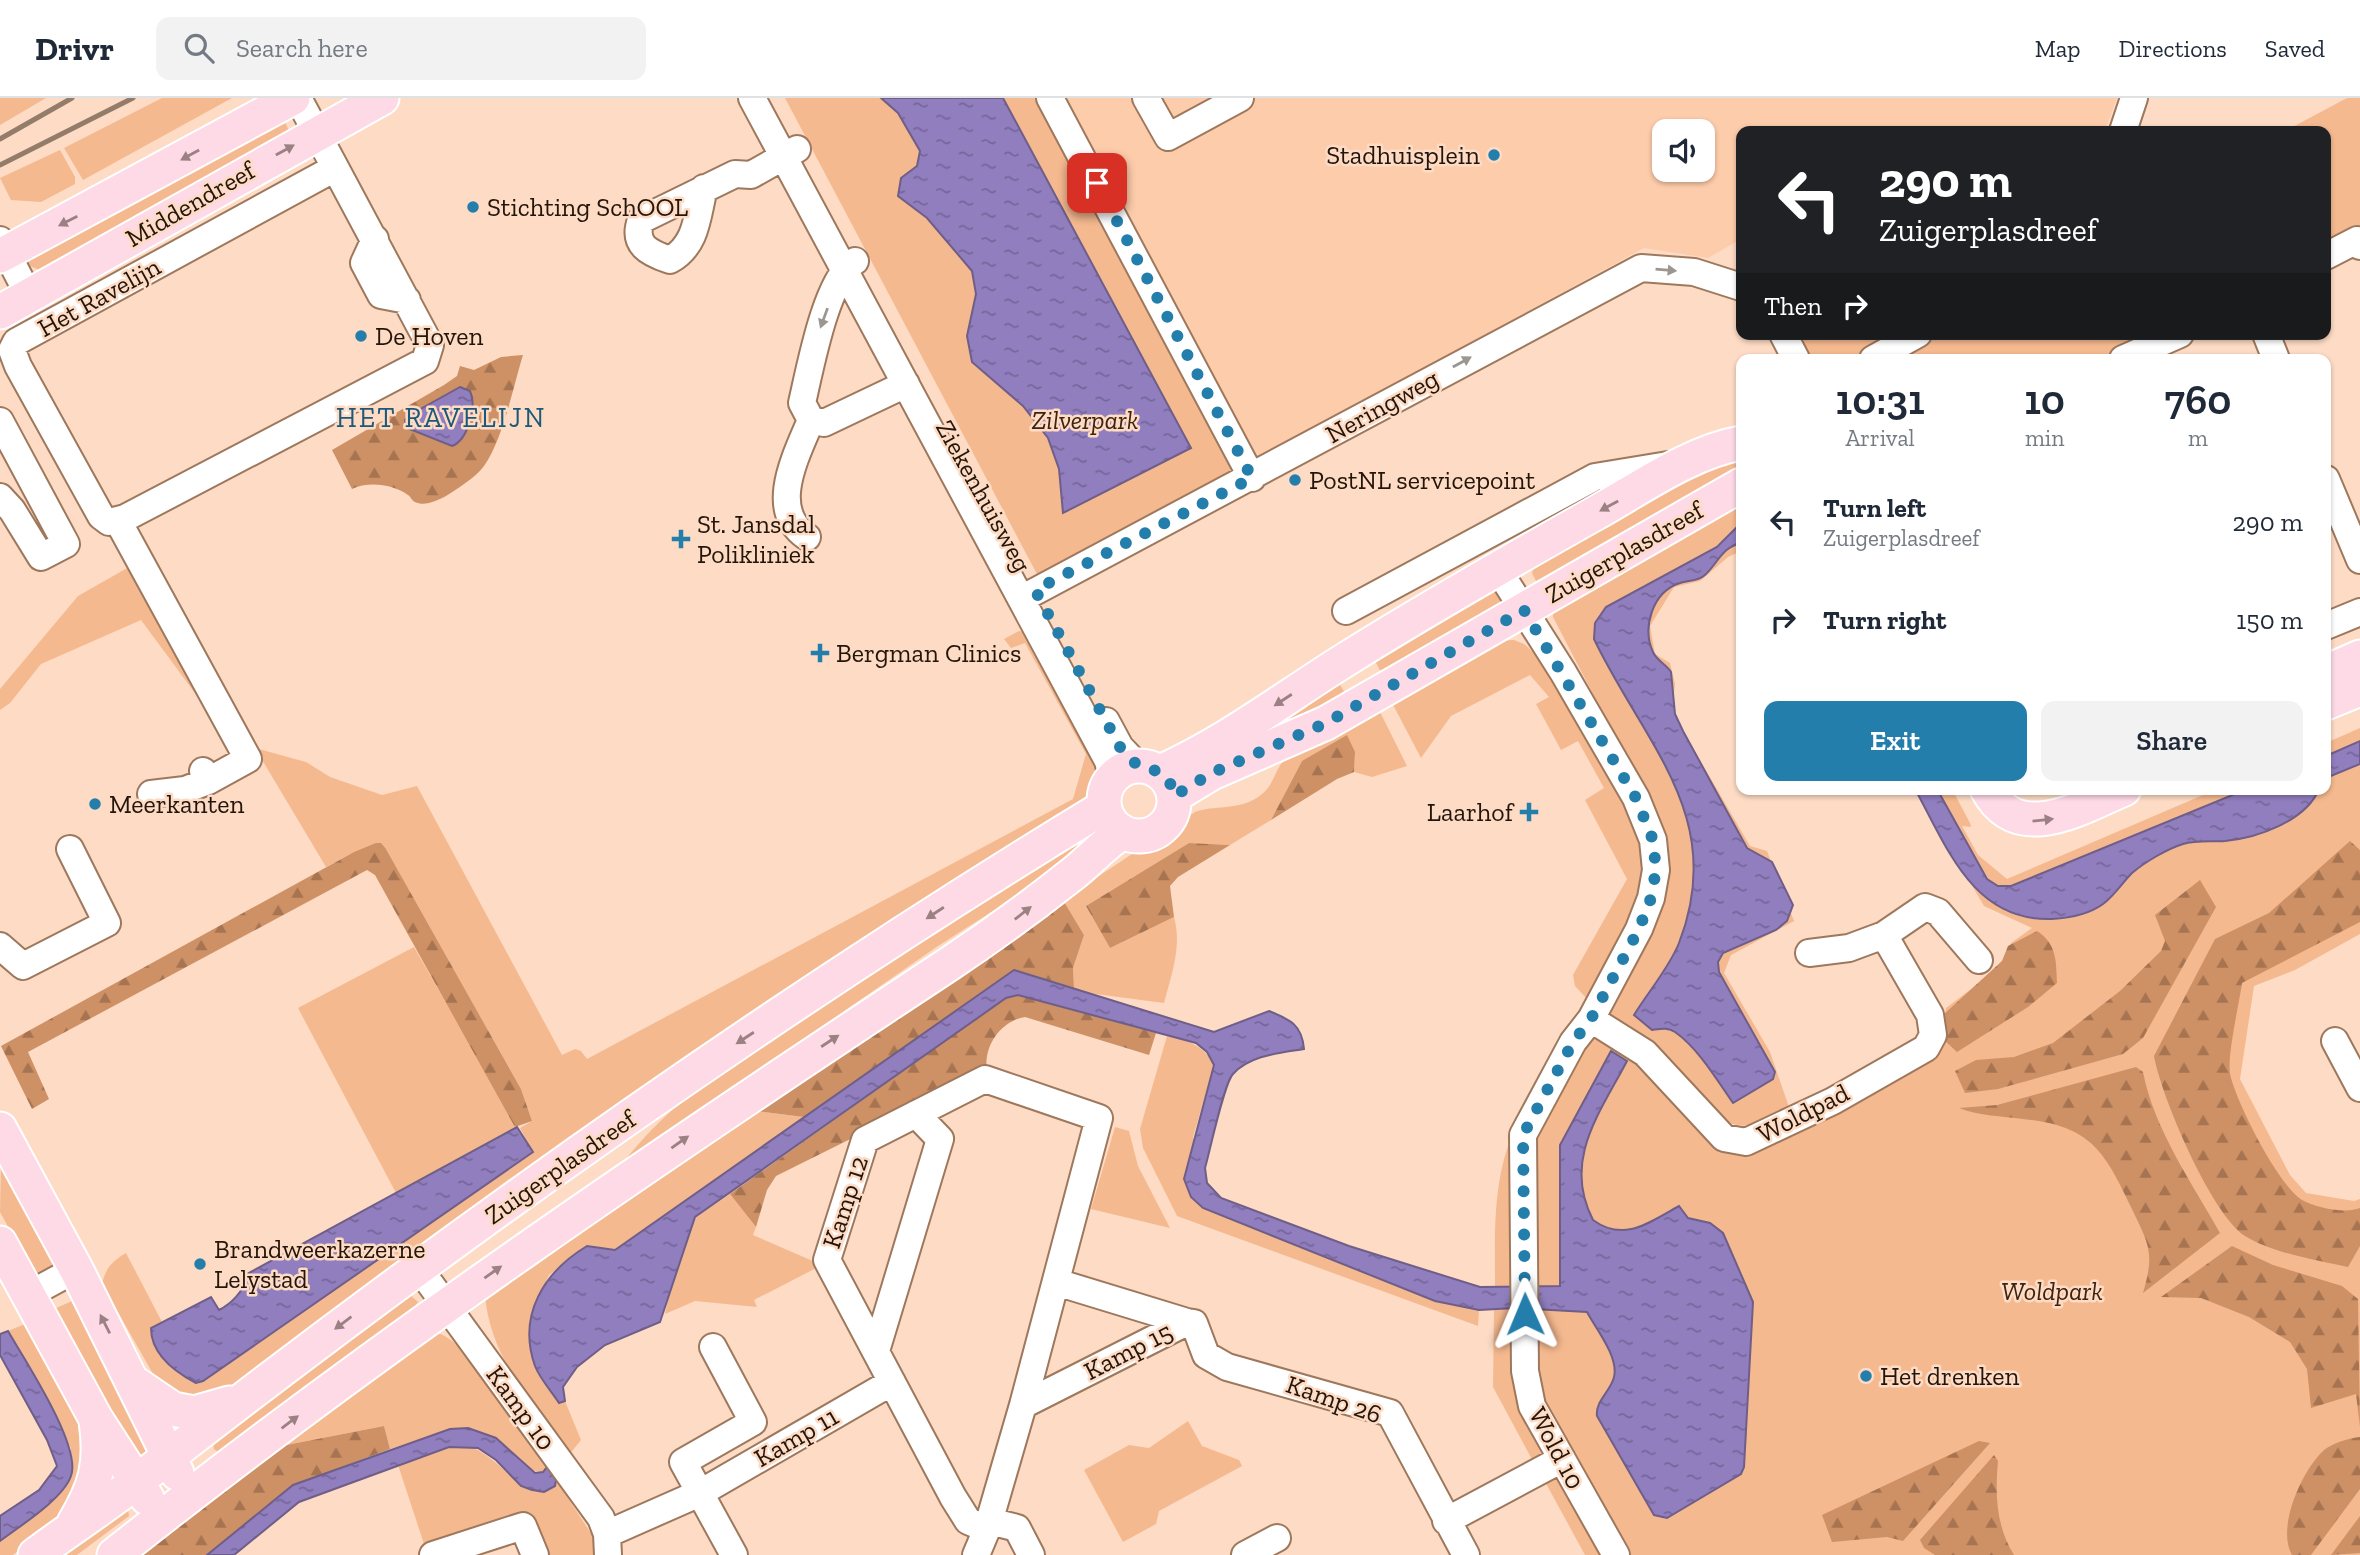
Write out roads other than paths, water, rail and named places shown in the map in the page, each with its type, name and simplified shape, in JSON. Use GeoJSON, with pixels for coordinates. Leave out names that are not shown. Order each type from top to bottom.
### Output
{"type":"FeatureCollection","features":[{"type":"Feature","properties":{"kind":"main road","name":"Middendreef"},"geometry":{"type":"LineString","coordinates":[[2,249],[295,98]]}},
{"type":"Feature","properties":{"kind":"main road","name":"Middendreef"},"geometry":{"type":"LineString","coordinates":[[0,312],[382,98]]}},
{"type":"Feature","properties":{"kind":"main road","name":"Zuigerplasdreef"},"geometry":{"type":"LineString","coordinates":[[35,1555],[135,1483],[237,1402],[418,1268],[710,1061],[992,875],[1221,741],[1350,657],[1497,568],[1691,462],[1724,446],[1736,444]]}},
{"type":"Feature","properties":{"kind":"main road","name":"Zuigerplasdreef"},"geometry":{"type":"LineString","coordinates":[[114,1555],[446,1304],[773,1078],[1002,929],[1135,792],[1212,773],[1287,741],[1371,697],[1736,488]]}},
{"type":"Feature","properties":{"kind":"main road"},"geometry":{"type":"LineString","coordinates":[[2331,670],[2360,657]]}},
{"type":"Feature","properties":{"kind":"main road"},"geometry":{"type":"LineString","coordinates":[[2331,702],[2360,689]]}},
{"type":"Feature","properties":{"kind":"main road"},"geometry":{"type":"LineString","coordinates":[[1992,795],[2006,811],[2028,821],[2057,818],[2110,795]]}},
{"type":"Feature","properties":{"kind":"main road"},"geometry":{"type":"LineString","coordinates":[[0,1243],[96,1419],[144,1497],[176,1506],[170,1454],[76,1269],[3,1141]]}},
{"type":"Feature","properties":{"kind":"main road"},"geometry":{"type":"LineString","coordinates":[[136,1384],[173,1409],[194,1413],[237,1402]]}},
{"type":"Feature","properties":{"kind":"main road"},"geometry":{"type":"LineString","coordinates":[[71,1527],[92,1492],[97,1474],[99,1455],[96,1419]]}},
{"type":"Feature","properties":{"kind":"street"},"geometry":{"type":"LineString","coordinates":[[118,521],[425,361],[430,345],[407,300],[381,295],[364,262],[374,239],[295,98]]}},
{"type":"Feature","properties":{"kind":"street","name":"Ziekenhuisweg"},"geometry":{"type":"LineString","coordinates":[[752,98],[790,153],[1028,594],[1108,761],[1135,792]]}},
{"type":"Feature","properties":{"kind":"street","name":"Ziekenhuisweg"},"geometry":{"type":"LineString","coordinates":[[768,98],[790,153]]}},
{"type":"Feature","properties":{"kind":"street"},"geometry":{"type":"LineString","coordinates":[[1050,98],[1132,247],[1252,478]]}},
{"type":"Feature","properties":{"kind":"street"},"geometry":{"type":"LineString","coordinates":[[1146,98],[1168,137],[1240,98]]}},
{"type":"Feature","properties":{"kind":"street"},"geometry":{"type":"LineString","coordinates":[[2125,126],[2134,98]]}},
{"type":"Feature","properties":{"kind":"street"},"geometry":{"type":"LineString","coordinates":[[704,188],[734,174],[751,175],[790,153]]}},
{"type":"Feature","properties":{"kind":"street","name":"Het Ravelijn"},"geometry":{"type":"LineString","coordinates":[[150,794],[185,790],[205,776],[248,759],[118,521],[109,522],[101,516],[18,366],[12,350],[16,342],[335,168]]}},
{"type":"Feature","properties":{"kind":"street"},"geometry":{"type":"LineString","coordinates":[[2331,254],[2359,243]]}},
{"type":"Feature","properties":{"kind":"street"},"geometry":{"type":"LineString","coordinates":[[2,249],[29,296]]}},
{"type":"Feature","properties":{"kind":"street"},"geometry":{"type":"LineString","coordinates":[[807,537],[788,518],[785,501],[811,420],[802,403],[816,343],[850,264]]}},
{"type":"Feature","properties":{"kind":"street","name":"Ziekenhuisweg"},"geometry":{"type":"LineString","coordinates":[[850,264],[906,384],[1028,594]]}},
{"type":"Feature","properties":{"kind":"street","name":"Neringweg"},"geometry":{"type":"LineString","coordinates":[[1028,594],[1252,478],[1560,309],[1641,268],[1736,278]]}},
{"type":"Feature","properties":{"kind":"street"},"geometry":{"type":"LineString","coordinates":[[1882,354],[1908,340]]}},
{"type":"Feature","properties":{"kind":"street"},"geometry":{"type":"LineString","coordinates":[[2134,354],[2166,340]]}},
{"type":"Feature","properties":{"kind":"street"},"geometry":{"type":"LineString","coordinates":[[811,420],[824,423],[906,384]]}},
{"type":"Feature","properties":{"kind":"street"},"geometry":{"type":"LineString","coordinates":[[0,421],[66,544],[41,557],[12,510],[0,497]]}},
{"type":"Feature","properties":{"kind":"street"},"geometry":{"type":"LineString","coordinates":[[1346,611],[1595,477],[1691,462]]}},
{"type":"Feature","properties":{"kind":"street"},"geometry":{"type":"LineString","coordinates":[[2331,491],[2360,560]]}},
{"type":"Feature","properties":{"kind":"street","name":"Wold 10"},"geometry":{"type":"LineString","coordinates":[[1497,568],[1636,798],[1653,840],[1656,870],[1651,898],[1639,929],[1591,1019],[1573,1042],[1523,1135],[1525,1371],[1532,1406],[1616,1555]]}},
{"type":"Feature","properties":{"kind":"street"},"geometry":{"type":"LineString","coordinates":[[1409,621],[1420,571]]}},
{"type":"Feature","properties":{"kind":"street"},"geometry":{"type":"LineString","coordinates":[[2331,624],[2360,612]]}},
{"type":"Feature","properties":{"kind":"street"},"geometry":{"type":"LineString","coordinates":[[0,946],[23,966],[107,923],[71,849]]}},
{"type":"Feature","properties":{"kind":"street"},"geometry":{"type":"LineString","coordinates":[[1809,953],[1849,948],[1884,935],[1925,907],[1938,912],[1979,960]]}},
{"type":"Feature","properties":{"kind":"street","name":"Woldpad"},"geometry":{"type":"LineString","coordinates":[[1591,1019],[1645,1053],[1724,1138],[1746,1142],[1832,1101],[1926,1048],[1933,1035],[1930,1015],[1884,935]]}},
{"type":"Feature","properties":{"kind":"street"},"geometry":{"type":"LineString","coordinates":[[2335,1041],[2358,1082]]}},
{"type":"Feature","properties":{"kind":"street","name":"Kamp 12"},"geometry":{"type":"LineString","coordinates":[[1031,1555],[1017,1528],[968,1521],[827,1260],[865,1140],[985,1079],[1099,1118],[1056,1282]]}},
{"type":"Feature","properties":{"kind":"street"},"geometry":{"type":"LineString","coordinates":[[876,1351],[940,1139],[958,1093]]}},
{"type":"Feature","properties":{"kind":"street"},"geometry":{"type":"LineString","coordinates":[[916,1114],[940,1139]]}},
{"type":"Feature","properties":{"kind":"street","name":"Kamp 10"},"geometry":{"type":"LineString","coordinates":[[418,1268],[601,1518],[608,1545]]}},
{"type":"Feature","properties":{"kind":"street"},"geometry":{"type":"LineString","coordinates":[[28,1295],[76,1269]]}},
{"type":"Feature","properties":{"kind":"street"},"geometry":{"type":"LineString","coordinates":[[976,1555],[988,1525],[1056,1282]]}},
{"type":"Feature","properties":{"kind":"street","name":"Kamp 15"},"geometry":{"type":"LineString","coordinates":[[1056,1282],[1187,1322]]}},
{"type":"Feature","properties":{"kind":"street","name":"Kamp 15"},"geometry":{"type":"LineString","coordinates":[[1023,1405],[1187,1322]]}},
{"type":"Feature","properties":{"kind":"street","name":"Kamp 26"},"geometry":{"type":"LineString","coordinates":[[1187,1322],[1194,1323],[1206,1355],[1227,1367],[1390,1413],[1466,1555]]}},
{"type":"Feature","properties":{"kind":"street","name":"Kamp 11"},"geometry":{"type":"LineString","coordinates":[[713,1347],[753,1422],[683,1462],[734,1555]]}},
{"type":"Feature","properties":{"kind":"street","name":"Kamp 11"},"geometry":{"type":"LineString","coordinates":[[608,1545],[892,1382]]}},
{"type":"Feature","properties":{"kind":"street"},"geometry":{"type":"LineString","coordinates":[[1446,1521],[1562,1459]]}},
{"type":"Feature","properties":{"kind":"street"},"geometry":{"type":"LineString","coordinates":[[433,1555],[523,1526],[535,1555]]}},
{"type":"Feature","properties":{"kind":"street"},"geometry":{"type":"LineString","coordinates":[[1245,1555],[1277,1538]]}},
{"type":"Feature","properties":{"kind":"water"},"geometry":{"type":"Polygon","coordinates":[[[881,98],[1003,98],[1191,448],[1063,513],[1059,469],[1048,438],[1023,406],[972,362],[967,336],[976,294],[972,271],[927,218],[898,196],[901,178],[917,166],[920,151],[898,113],[881,98]]]}},
{"type":"Feature","properties":{"kind":"water"},"geometry":{"type":"Polygon","coordinates":[[[460,387],[470,391],[472,413],[467,430],[458,443],[452,446],[407,428],[405,420],[408,416],[460,387]]]}},
{"type":"Feature","properties":{"kind":"water"},"geometry":{"type":"Polygon","coordinates":[[[1736,528],[1736,544],[1729,548],[1710,570],[1696,580],[1680,583],[1662,594],[1652,612],[1649,632],[1655,655],[1671,672],[1675,714],[1683,731],[1747,848],[1772,862],[1793,905],[1787,921],[1776,930],[1723,953],[1718,962],[1719,972],[1775,1072],[1773,1079],[1733,1103],[1707,1065],[1683,1039],[1670,1029],[1652,1030],[1634,1015],[1664,971],[1679,943],[1691,898],[1693,857],[1687,819],[1674,783],[1594,639],[1595,623],[1606,607],[1717,547],[1736,528]]]}},
{"type":"Feature","properties":{"kind":"water"},"geometry":{"type":"Polygon","coordinates":[[[2360,741],[2360,764],[2331,776],[2331,754],[2360,741]]]}},
{"type":"Feature","properties":{"kind":"water"},"geometry":{"type":"Polygon","coordinates":[[[1918,795],[1940,795],[1987,879],[1998,886],[2011,886],[2232,795],[2316,795],[2292,819],[2265,832],[2225,841],[2183,844],[2156,856],[2128,877],[2103,904],[2091,911],[2065,918],[2025,917],[2002,908],[1982,894],[1966,877],[1918,795]]]}},
{"type":"Feature","properties":{"kind":"water"},"geometry":{"type":"Polygon","coordinates":[[[1014,970],[1214,1032],[1269,1011],[1294,1024],[1301,1034],[1304,1049],[1257,1059],[1240,1068],[1229,1080],[1205,1168],[1207,1183],[1221,1198],[1349,1246],[1480,1287],[1560,1286],[1560,1145],[1611,1051],[1627,1061],[1588,1138],[1581,1177],[1584,1198],[1593,1220],[1615,1230],[1637,1228],[1679,1206],[1688,1218],[1710,1223],[1723,1233],[1753,1302],[1744,1467],[1741,1474],[1667,1518],[1654,1515],[1597,1416],[1598,1406],[1612,1382],[1615,1369],[1610,1352],[1587,1312],[1515,1308],[1479,1310],[1435,1301],[1203,1208],[1191,1197],[1184,1179],[1214,1065],[1207,1052],[1196,1043],[1018,995],[1006,998],[695,1217],[660,1322],[605,1345],[577,1367],[563,1387],[565,1401],[559,1403],[535,1366],[529,1329],[538,1297],[558,1269],[587,1246],[615,1250],[1014,970]]]}},
{"type":"Feature","properties":{"kind":"water"},"geometry":{"type":"Polygon","coordinates":[[[517,1127],[533,1152],[203,1381],[196,1383],[188,1379],[166,1361],[155,1346],[151,1328],[211,1297],[219,1310],[240,1292],[249,1278],[247,1274],[517,1127]]]}},
{"type":"Feature","properties":{"kind":"water"},"geometry":{"type":"Polygon","coordinates":[[[8,1331],[50,1403],[68,1445],[72,1462],[71,1476],[59,1494],[40,1512],[0,1541],[0,1516],[39,1490],[57,1466],[47,1440],[0,1355],[0,1334],[8,1331]]]}},
{"type":"Feature","properties":{"kind":"water"},"geometry":{"type":"Polygon","coordinates":[[[468,1428],[496,1438],[535,1473],[543,1472],[547,1467],[556,1480],[555,1486],[544,1492],[521,1486],[496,1460],[478,1448],[449,1447],[299,1502],[234,1555],[207,1555],[293,1485],[450,1429],[468,1428]]]}},
{"type":"Feature","properties":{"kind":"railway"},"geometry":{"type":"LineString","coordinates":[[0,139],[72,98]]}},
{"type":"Feature","properties":{"kind":"railway"},"geometry":{"type":"LineString","coordinates":[[0,165],[133,98]]}},
{"type":"Feature","properties":{"kind":"place","name":"Stadhuisplein"},"geometry":{"type":"Point","coordinates":[1494,155]}},
{"type":"Feature","properties":{"kind":"place","name":"Stichting SchOOL"},"geometry":{"type":"Point","coordinates":[473,207]}},
{"type":"Feature","properties":{"kind":"place","name":"De Hoven"},"geometry":{"type":"Point","coordinates":[361,336]}},
{"type":"Feature","properties":{"kind":"place","name":"PostNL servicepoint"},"geometry":{"type":"Point","coordinates":[1295,480]}},
{"type":"Feature","properties":{"kind":"place","name":"St. Jansdal Polikliniek"},"geometry":{"type":"Point","coordinates":[681,539]}},
{"type":"Feature","properties":{"kind":"place","name":"Bergman Clinics"},"geometry":{"type":"Point","coordinates":[820,653]}},
{"type":"Feature","properties":{"kind":"place","name":"Meerkanten"},"geometry":{"type":"Point","coordinates":[95,804]}},
{"type":"Feature","properties":{"kind":"place","name":"Laarhof"},"geometry":{"type":"Point","coordinates":[1529,812]}},
{"type":"Feature","properties":{"kind":"place","name":"Brandweerkazerne Lelystad"},"geometry":{"type":"Point","coordinates":[200,1264]}},
{"type":"Feature","properties":{"kind":"place","name":"Het drenken"},"geometry":{"type":"Point","coordinates":[1866,1376]}},
{"type":"Feature","properties":{"kind":"district","name":"HET RAVELIJN"},"geometry":{"type":"Point","coordinates":[441,417]}},
{"type":"Feature","properties":{"kind":"park label","name":"Zilverpark"},"geometry":{"type":"Point","coordinates":[1085,420]}},
{"type":"Feature","properties":{"kind":"park label","name":"Woldpark"},"geometry":{"type":"Point","coordinates":[2052,1291]}}]}
